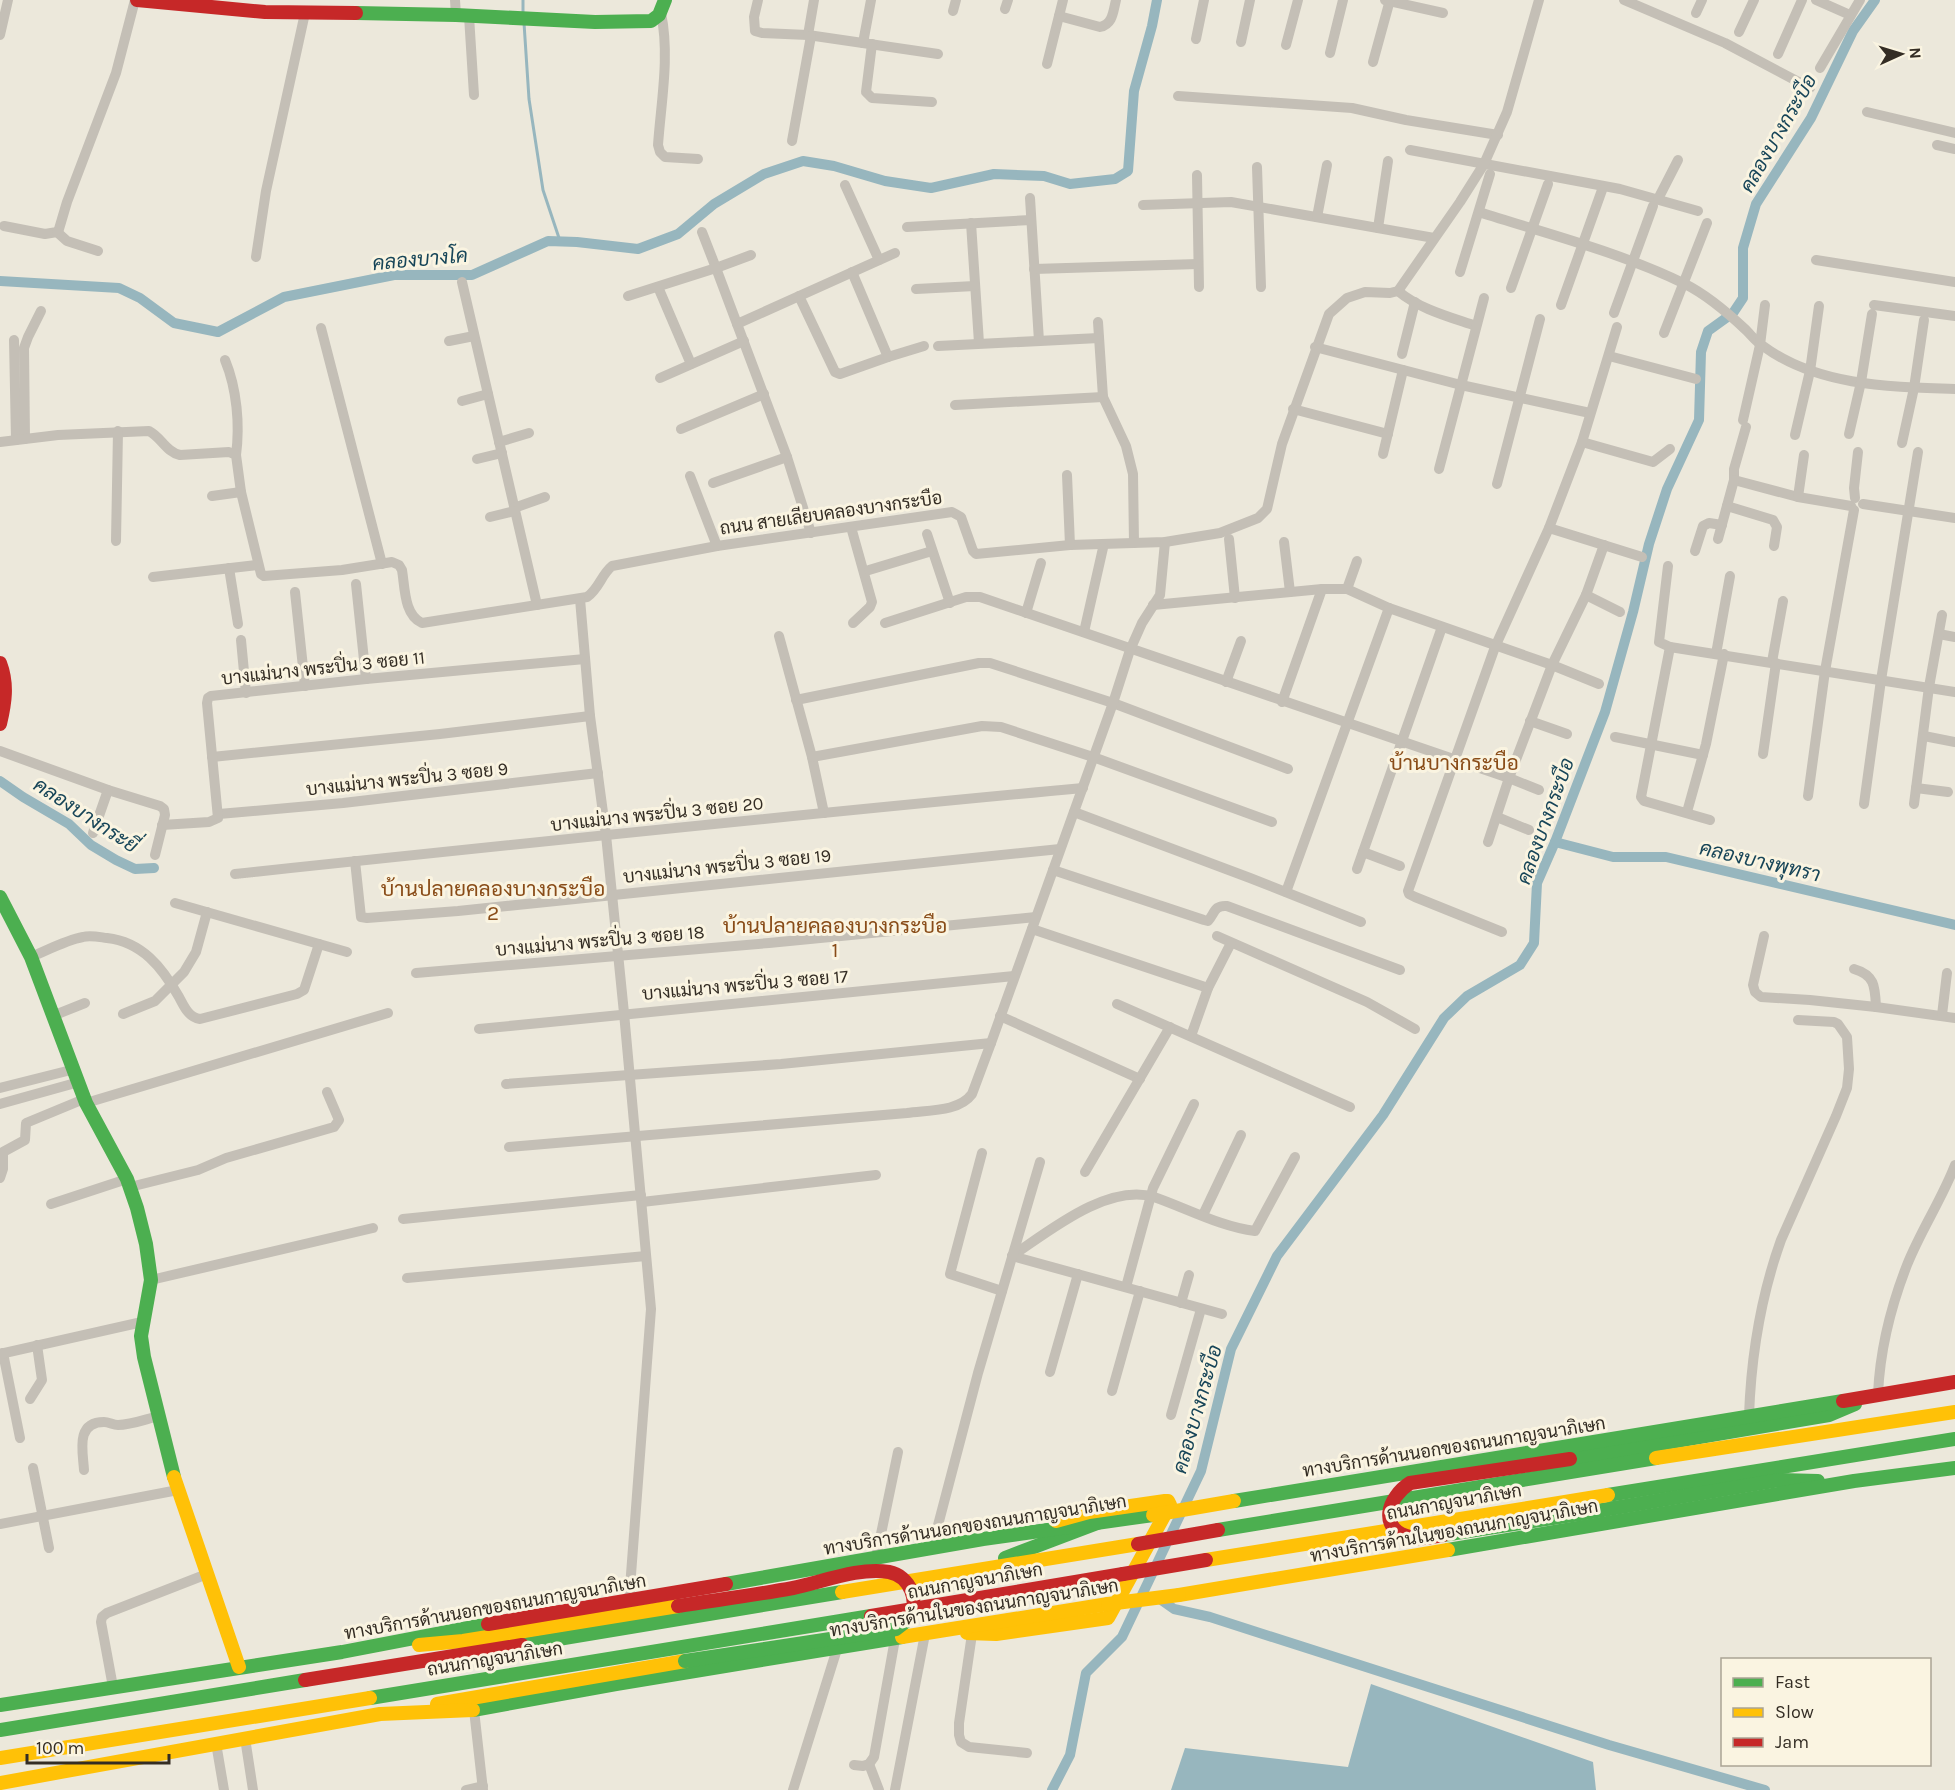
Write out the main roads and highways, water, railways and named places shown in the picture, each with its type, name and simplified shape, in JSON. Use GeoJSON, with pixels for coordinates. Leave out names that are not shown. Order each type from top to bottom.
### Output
{"type":"FeatureCollection","features":[{"type":"Feature","properties":{"kind":"main road"},"geometry":{"type":"LineString","coordinates":[[136,0],[265,12],[463,15],[594,22],[651,21],[657,19],[663,7]]}},
{"type":"Feature","properties":{"kind":"main road"},"geometry":{"type":"LineString","coordinates":[[0,663],[6,679],[0,724]]}},
{"type":"Feature","properties":{"kind":"main road"},"geometry":{"type":"LineString","coordinates":[[0,897],[32,957],[85,1101],[128,1183],[146,1244],[151,1280],[142,1322],[143,1350],[178,1490],[239,1667]]}},
{"type":"Feature","properties":{"kind":"main road","name":"ทางบริการด้านนอกของถนนกาญจนาภิเษก"},"geometry":{"type":"LineString","coordinates":[[0,1705],[342,1652],[444,1631],[932,1548],[1153,1515],[1955,1382]]}},
{"type":"Feature","properties":{"kind":"main road"},"geometry":{"type":"LineString","coordinates":[[1854,1481],[1780,1480],[1419,1539],[1404,1537],[1398,1533],[1393,1527],[1389,1514],[1396,1492],[1410,1483],[1829,1415],[1876,1395]]}},
{"type":"Feature","properties":{"kind":"main road","name":"ถนนกาญจนาภิเษก"},"geometry":{"type":"LineString","coordinates":[[0,1730],[1588,1468],[1955,1412]]}},
{"type":"Feature","properties":{"kind":"main road","name":"ถนนกาญจนาภิเษก"},"geometry":{"type":"LineString","coordinates":[[0,1758],[1206,1560],[1955,1441]]}},
{"type":"Feature","properties":{"kind":"main road","name":"ทางบริการด้านในของถนนกาญจนาภิเษก"},"geometry":{"type":"LineString","coordinates":[[0,1783],[380,1714],[474,1710],[616,1684],[1108,1604],[1179,1595],[1854,1481],[1955,1468]]}},
{"type":"Feature","properties":{"kind":"main road"},"geometry":{"type":"LineString","coordinates":[[1745,1473],[1780,1480]]}},
{"type":"Feature","properties":{"kind":"main road"},"geometry":{"type":"LineString","coordinates":[[944,1631],[996,1634],[1108,1618],[1170,1505],[1168,1501],[1165,1501],[1077,1515],[1022,1533]]}},
{"type":"Feature","properties":{"kind":"main road"},"geometry":{"type":"LineString","coordinates":[[967,1572],[1100,1522]]}},
{"type":"Feature","properties":{"kind":"main road"},"geometry":{"type":"LineString","coordinates":[[342,1652],[463,1641],[878,1572],[895,1574],[905,1581],[910,1586],[914,1600],[909,1619],[896,1629],[685,1661],[380,1714]]}},
{"type":"Feature","properties":{"kind":"water"},"geometry":{"type":"Polygon","coordinates":[[[1371,1684],[1593,1762],[1596,1790],[1171,1790],[1185,1748],[1348,1767],[1371,1684]]]}},
{"type":"Feature","properties":{"kind":"waterway"},"geometry":{"type":"LineString","coordinates":[[523,0],[523,13]]}},
{"type":"Feature","properties":{"kind":"waterway","name":"คลองบางโค"},"geometry":{"type":"LineString","coordinates":[[0,281],[119,288],[140,298],[174,323],[218,332],[284,297],[394,275],[472,275],[548,241],[638,249],[678,234],[714,204],[764,174],[803,161],[834,166],[885,181],[931,188],[994,174],[1044,176],[1070,184],[1115,179],[1128,171],[1134,91],[1157,0]]}},
{"type":"Feature","properties":{"kind":"waterway","name":"คลองบางกระบือ"},"geometry":{"type":"LineString","coordinates":[[1052,1790],[1070,1755],[1086,1673],[1122,1637],[1201,1471],[1231,1349],[1277,1256],[1383,1115],[1444,1018],[1467,996],[1520,965],[1534,943],[1537,883],[1605,712],[1649,544],[1667,489],[1699,420],[1701,352],[1708,331],[1733,313],[1743,298],[1743,248],[1756,204],[1811,118],[1853,31],[1875,0]]}},
{"type":"Feature","properties":{"kind":"waterway"},"geometry":{"type":"LineString","coordinates":[[524,23],[529,99],[543,190],[560,241]]}},
{"type":"Feature","properties":{"kind":"waterway","name":"คลองบางกระยี่"},"geometry":{"type":"LineString","coordinates":[[0,781],[69,824],[91,845],[116,860],[135,869],[154,868]]}},
{"type":"Feature","properties":{"kind":"waterway","name":"คลองบางพุทรา"},"geometry":{"type":"LineString","coordinates":[[1555,842],[1613,857],[1666,857],[1955,925]]}},
{"type":"Feature","properties":{"kind":"waterway"},"geometry":{"type":"LineString","coordinates":[[1157,1597],[1174,1609],[1210,1617],[1609,1745],[1765,1790]]}},
{"type":"Feature","properties":{"kind":"district","name":"บ้านบางกระบือ"},"geometry":{"type":"Point","coordinates":[1454,763]}},
{"type":"Feature","properties":{"kind":"district","name":"บ้านปลายคลองบางกระบือ 2"},"geometry":{"type":"Point","coordinates":[493,901]}},
{"type":"Feature","properties":{"kind":"district","name":"บ้านปลายคลองบางกระบือ 1"},"geometry":{"type":"Point","coordinates":[835,938]}}]}
